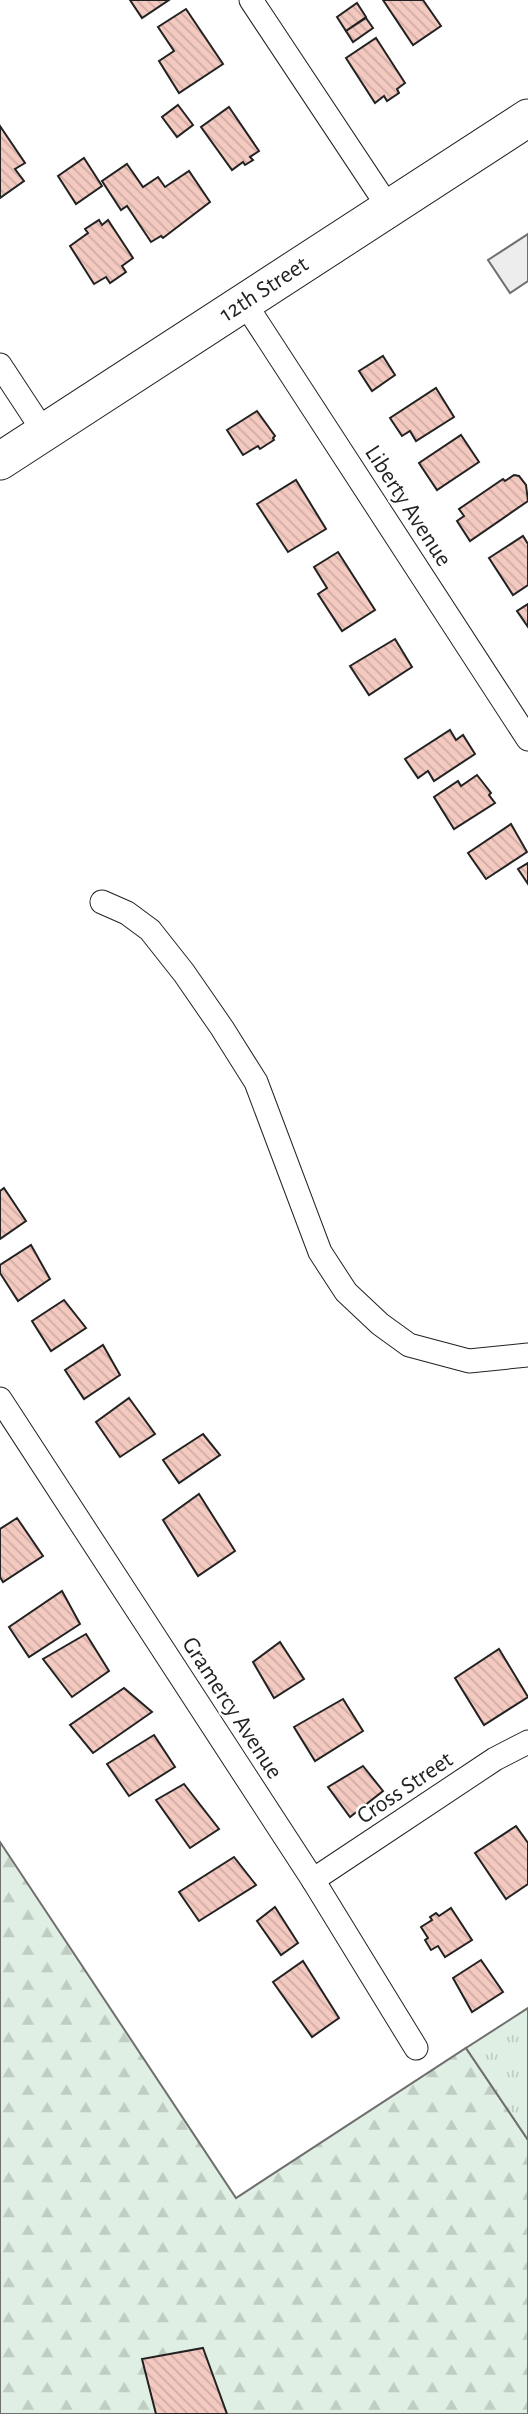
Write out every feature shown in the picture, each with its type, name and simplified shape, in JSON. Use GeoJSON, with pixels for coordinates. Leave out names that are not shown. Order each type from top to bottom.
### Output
{"type":"FeatureCollection","features":[{"type":"Feature","properties":{"kind":"main road","name":"12th Street"},"geometry":{"type":"LineString","coordinates":[[0,461],[528,118]]}},
{"type":"Feature","properties":{"kind":"street"},"geometry":{"type":"LineString","coordinates":[[251,0],[389,208]]}},
{"type":"Feature","properties":{"kind":"street","name":"Liberty Avenue"},"geometry":{"type":"LineString","coordinates":[[244,302],[528,739]]}},
{"type":"Feature","properties":{"kind":"street"},"geometry":{"type":"LineString","coordinates":[[0,365],[44,432]]}},
{"type":"Feature","properties":{"kind":"street"},"geometry":{"type":"LineString","coordinates":[[102,902],[127,913],[150,930],[184,973],[256,1082],[320,1252],[346,1292],[380,1324],[409,1345],[469,1361],[528,1355]]}},
{"type":"Feature","properties":{"kind":"street","name":"Gramercy Avenue"},"geometry":{"type":"LineString","coordinates":[[0,1399],[313,1880],[416,2048]]}},
{"type":"Feature","properties":{"kind":"street","name":"Cross Street"},"geometry":{"type":"LineString","coordinates":[[313,1880],[495,1759],[528,1742]]}},
{"type":"Feature","properties":{"kind":"green space"},"geometry":{"type":"Polygon","coordinates":[[[0,1842],[236,2198],[466,2048],[528,2140],[528,2414],[0,2414],[0,1842]]]}},
{"type":"Feature","properties":{"kind":"green space"},"geometry":{"type":"Polygon","coordinates":[[[528,2008],[528,2140],[466,2048],[528,2008]]]}},
{"type":"Feature","properties":{"kind":"shaded area"},"geometry":{"type":"Polygon","coordinates":[[[528,234],[528,281],[510,293],[488,260],[528,234]]]}},
{"type":"Feature","properties":{"kind":"building"},"geometry":{"type":"Polygon","coordinates":[[[130,0],[169,0],[142,18],[130,0]]]}},
{"type":"Feature","properties":{"kind":"building"},"geometry":{"type":"Polygon","coordinates":[[[383,0],[423,0],[441,26],[413,45],[383,0]]]}},
{"type":"Feature","properties":{"kind":"building"},"geometry":{"type":"Polygon","coordinates":[[[357,3],[366,17],[346,31],[337,17],[357,3]]]}},
{"type":"Feature","properties":{"kind":"building"},"geometry":{"type":"Polygon","coordinates":[[[186,9],[223,64],[179,93],[159,61],[174,51],[158,27],[186,9]]]}},
{"type":"Feature","properties":{"kind":"building"},"geometry":{"type":"Polygon","coordinates":[[[366,18],[373,28],[353,42],[346,31],[366,18]]]}},
{"type":"Feature","properties":{"kind":"building"},"geometry":{"type":"Polygon","coordinates":[[[376,38],[405,83],[397,89],[399,93],[387,101],[384,96],[375,103],[346,58],[376,38]]]}},
{"type":"Feature","properties":{"kind":"building"},"geometry":{"type":"Polygon","coordinates":[[[178,105],[193,125],[177,137],[162,117],[178,105]]]}},
{"type":"Feature","properties":{"kind":"building"},"geometry":{"type":"Polygon","coordinates":[[[229,107],[259,151],[250,157],[253,160],[245,165],[243,162],[232,170],[201,127],[229,107]]]}},
{"type":"Feature","properties":{"kind":"building"},"geometry":{"type":"Polygon","coordinates":[[[0,126],[25,163],[15,169],[24,181],[0,198],[0,126]]]}},
{"type":"Feature","properties":{"kind":"building"},"geometry":{"type":"Polygon","coordinates":[[[84,158],[102,186],[76,204],[58,176],[84,158]]]}},
{"type":"Feature","properties":{"kind":"building"},"geometry":{"type":"Polygon","coordinates":[[[127,164],[143,187],[158,177],[165,187],[189,171],[210,202],[163,238],[161,236],[151,242],[127,206],[121,210],[102,181],[127,164]]]}},
{"type":"Feature","properties":{"kind":"building"},"geometry":{"type":"Polygon","coordinates":[[[99,220],[102,225],[108,220],[133,258],[122,266],[126,272],[110,283],[106,277],[94,284],[70,246],[88,233],[85,229],[99,220]]]}},
{"type":"Feature","properties":{"kind":"building"},"geometry":{"type":"Polygon","coordinates":[[[383,356],[395,375],[372,391],[359,371],[383,356]]]}},
{"type":"Feature","properties":{"kind":"building"},"geometry":{"type":"Polygon","coordinates":[[[436,388],[454,417],[416,441],[410,431],[402,436],[390,418],[436,388]]]}},
{"type":"Feature","properties":{"kind":"building"},"geometry":{"type":"Polygon","coordinates":[[[257,411],[275,436],[274,440],[243,455],[227,430],[257,411]]]}},
{"type":"Feature","properties":{"kind":"building"},"geometry":{"type":"Polygon","coordinates":[[[461,435],[479,462],[437,490],[419,463],[461,435]]]}},
{"type":"Feature","properties":{"kind":"building"},"geometry":{"type":"Polygon","coordinates":[[[514,475],[519,476],[526,485],[528,501],[470,541],[457,521],[464,516],[459,509],[503,479],[505,481],[514,475]]]}},
{"type":"Feature","properties":{"kind":"building"},"geometry":{"type":"Polygon","coordinates":[[[296,480],[326,529],[288,552],[257,504],[296,480]]]}},
{"type":"Feature","properties":{"kind":"building"},"geometry":{"type":"Polygon","coordinates":[[[523,536],[528,544],[528,585],[513,595],[489,558],[523,536]]]}},
{"type":"Feature","properties":{"kind":"building"},"geometry":{"type":"Polygon","coordinates":[[[338,552],[375,610],[342,631],[318,594],[327,588],[314,567],[338,552]]]}},
{"type":"Feature","properties":{"kind":"building"},"geometry":{"type":"Polygon","coordinates":[[[528,604],[528,627],[517,611],[528,604]]]}},
{"type":"Feature","properties":{"kind":"building"},"geometry":{"type":"Polygon","coordinates":[[[395,639],[412,667],[369,695],[350,666],[395,639]]]}},
{"type":"Feature","properties":{"kind":"building"},"geometry":{"type":"Polygon","coordinates":[[[450,730],[456,740],[463,735],[475,754],[434,781],[428,771],[418,778],[405,759],[450,730]]]}},
{"type":"Feature","properties":{"kind":"building"},"geometry":{"type":"Polygon","coordinates":[[[477,775],[495,803],[454,829],[434,797],[458,781],[461,786],[477,775]]]}},
{"type":"Feature","properties":{"kind":"building"},"geometry":{"type":"Polygon","coordinates":[[[511,824],[527,852],[486,879],[468,853],[511,824]]]}},
{"type":"Feature","properties":{"kind":"building"},"geometry":{"type":"Polygon","coordinates":[[[528,863],[528,884],[518,869],[528,863]]]}},
{"type":"Feature","properties":{"kind":"building"},"geometry":{"type":"Polygon","coordinates":[[[4,1188],[26,1221],[0,1239],[0,1191],[4,1188]]]}},
{"type":"Feature","properties":{"kind":"building"},"geometry":{"type":"Polygon","coordinates":[[[31,1245],[50,1279],[18,1301],[0,1273],[0,1265],[31,1245]]]}},
{"type":"Feature","properties":{"kind":"building"},"geometry":{"type":"Polygon","coordinates":[[[64,1300],[86,1328],[51,1351],[32,1321],[64,1300]]]}},
{"type":"Feature","properties":{"kind":"building"},"geometry":{"type":"Polygon","coordinates":[[[103,1345],[120,1375],[84,1399],[65,1370],[103,1345]]]}},
{"type":"Feature","properties":{"kind":"building"},"geometry":{"type":"Polygon","coordinates":[[[129,1398],[155,1434],[120,1457],[96,1422],[129,1398]]]}},
{"type":"Feature","properties":{"kind":"building"},"geometry":{"type":"Polygon","coordinates":[[[203,1434],[220,1455],[179,1483],[163,1460],[203,1434]]]}},
{"type":"Feature","properties":{"kind":"building"},"geometry":{"type":"Polygon","coordinates":[[[199,1494],[235,1551],[198,1576],[163,1520],[199,1494]]]}},
{"type":"Feature","properties":{"kind":"building"},"geometry":{"type":"Polygon","coordinates":[[[17,1518],[43,1556],[3,1582],[0,1577],[0,1529],[17,1518]]]}},
{"type":"Feature","properties":{"kind":"building"},"geometry":{"type":"Polygon","coordinates":[[[62,1591],[80,1624],[29,1657],[9,1627],[62,1591]]]}},
{"type":"Feature","properties":{"kind":"building"},"geometry":{"type":"Polygon","coordinates":[[[86,1634],[109,1671],[72,1697],[43,1659],[86,1634]]]}},
{"type":"Feature","properties":{"kind":"building"},"geometry":{"type":"Polygon","coordinates":[[[280,1642],[304,1679],[274,1698],[253,1662],[280,1642]]]}},
{"type":"Feature","properties":{"kind":"building"},"geometry":{"type":"Polygon","coordinates":[[[499,1649],[528,1697],[484,1725],[455,1678],[499,1649]]]}},
{"type":"Feature","properties":{"kind":"building"},"geometry":{"type":"Polygon","coordinates":[[[124,1688],[152,1712],[93,1753],[70,1725],[124,1688]]]}},
{"type":"Feature","properties":{"kind":"building"},"geometry":{"type":"Polygon","coordinates":[[[343,1699],[363,1731],[315,1761],[294,1727],[343,1699]]]}},
{"type":"Feature","properties":{"kind":"building"},"geometry":{"type":"Polygon","coordinates":[[[154,1735],[175,1767],[129,1796],[107,1764],[154,1735]]]}},
{"type":"Feature","properties":{"kind":"building"},"geometry":{"type":"Polygon","coordinates":[[[363,1766],[383,1791],[350,1817],[328,1787],[363,1766]]]}},
{"type":"Feature","properties":{"kind":"building"},"geometry":{"type":"Polygon","coordinates":[[[184,1784],[219,1829],[190,1848],[156,1800],[184,1784]]]}},
{"type":"Feature","properties":{"kind":"building"},"geometry":{"type":"Polygon","coordinates":[[[516,1826],[528,1843],[528,1884],[506,1899],[475,1853],[516,1826]]]}},
{"type":"Feature","properties":{"kind":"building"},"geometry":{"type":"Polygon","coordinates":[[[234,1857],[256,1885],[199,1921],[179,1892],[234,1857]]]}},
{"type":"Feature","properties":{"kind":"building"},"geometry":{"type":"Polygon","coordinates":[[[275,1907],[298,1943],[281,1955],[257,1921],[275,1907]]]}},
{"type":"Feature","properties":{"kind":"building"},"geometry":{"type":"Polygon","coordinates":[[[451,1908],[472,1940],[445,1957],[438,1946],[431,1950],[421,1927],[432,1920],[430,1917],[436,1913],[439,1916],[451,1908]]]}},
{"type":"Feature","properties":{"kind":"building"},"geometry":{"type":"Polygon","coordinates":[[[481,1960],[503,1992],[472,2012],[453,1978],[481,1960]]]}},
{"type":"Feature","properties":{"kind":"building"},"geometry":{"type":"Polygon","coordinates":[[[303,1961],[339,2018],[312,2037],[273,1982],[303,1961]]]}},
{"type":"Feature","properties":{"kind":"building"},"geometry":{"type":"Polygon","coordinates":[[[203,2348],[227,2414],[156,2414],[142,2359],[203,2348]]]}}]}
